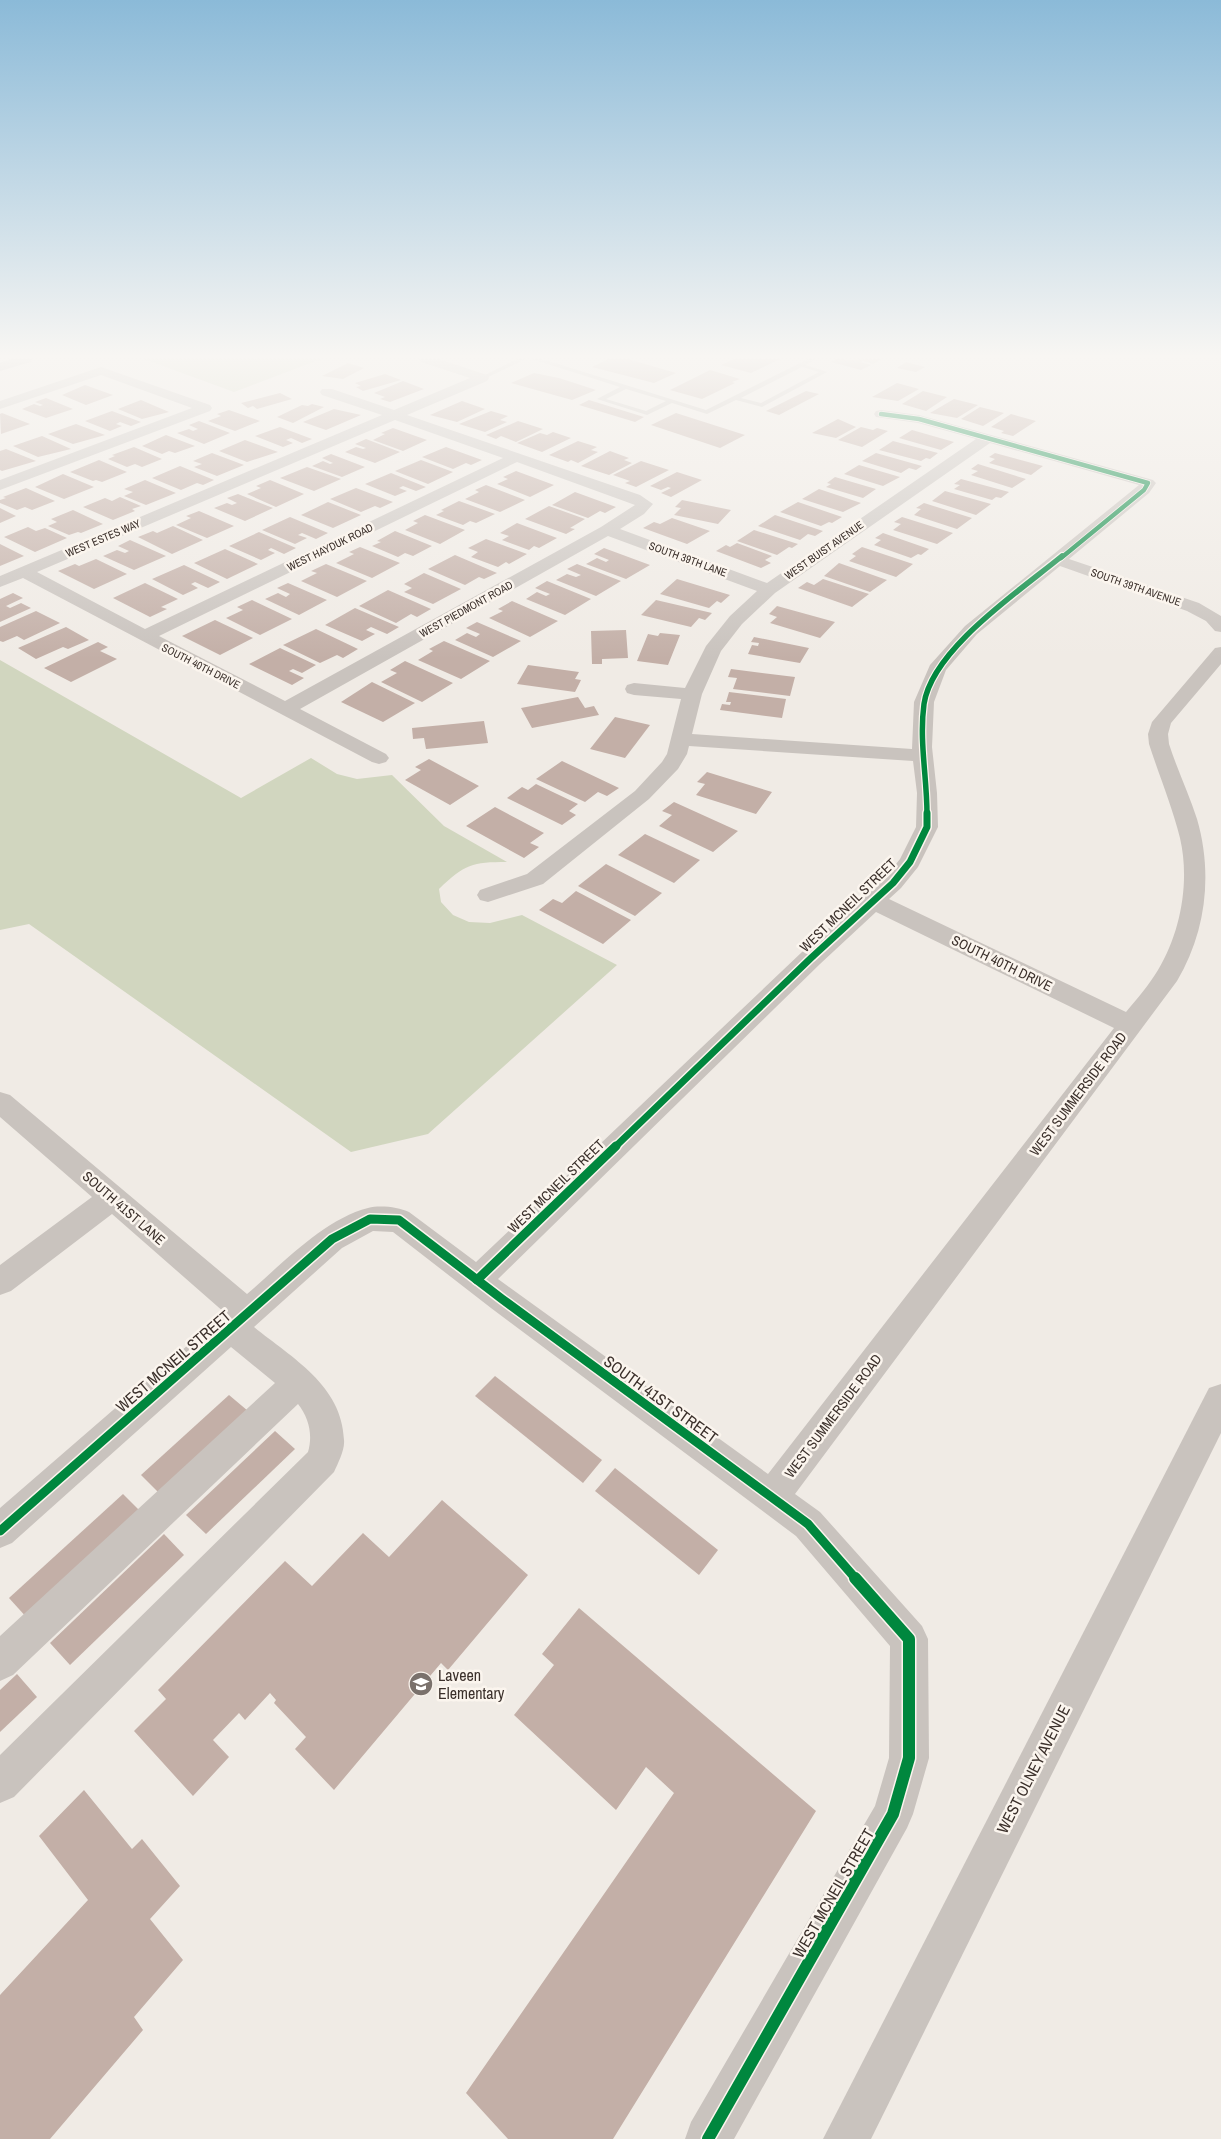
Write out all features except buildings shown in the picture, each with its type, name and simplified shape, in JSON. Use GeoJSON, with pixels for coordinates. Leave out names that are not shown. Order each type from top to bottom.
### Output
{"type":"FeatureCollection","features":[{"type":"Feature","properties":{"kind":"street"},"geometry":{"type":"LineString","coordinates":[[0,486],[71,459]]}},
{"type":"Feature","properties":{"kind":"street","name":"WEST ESTES WAY"},"geometry":{"type":"LineString","coordinates":[[0,582],[289,459]]}},
{"type":"Feature","properties":{"kind":"street","name":"WEST HAYDUK ROAD"},"geometry":{"type":"LineString","coordinates":[[144,636],[512,459]]}},
{"type":"Feature","properties":{"kind":"street","name":"WEST PIEDMONT ROAD"},"geometry":{"type":"LineString","coordinates":[[284,710],[607,530],[638,511],[645,504],[635,498],[521,459]]}},
{"type":"Feature","properties":{"kind":"street","name":"WEST BUIST AVENUE"},"geometry":{"type":"LineString","coordinates":[[488,895],[535,879],[642,795],[671,765],[677,754],[692,694],[712,650],[736,620],[770,589],[958,459]]}},
{"type":"Feature","properties":{"kind":"street","name":"WEST MCNEIL STREET"},"geometry":{"type":"LineString","coordinates":[[477,1280],[893,883],[910,862],[927,827],[927,793],[923,756],[924,702],[936,668],[971,630],[1144,490],[1148,483],[1062,459]]}},
{"type":"Feature","properties":{"kind":"street","name":"SOUTH 39TH LANE"},"geometry":{"type":"LineString","coordinates":[[607,530],[770,589]]}},
{"type":"Feature","properties":{"kind":"street","name":"SOUTH 39TH AVENUE"},"geometry":{"type":"LineString","coordinates":[[1058,560],[1174,599],[1216,622]]}},
{"type":"Feature","properties":{"kind":"street","name":"SOUTH 40TH DRIVE"},"geometry":{"type":"LineString","coordinates":[[23,572],[284,710],[380,758]]}},
{"type":"Feature","properties":{"kind":"street","name":"WEST SUMMERSIDE ROAD"},"geometry":{"type":"LineString","coordinates":[[772,1497],[1168,975],[1181,953],[1191,922],[1195,890],[1193,849],[1186,820],[1158,744],[1158,734],[1162,722],[1221,652]]}},
{"type":"Feature","properties":{"kind":"street"},"geometry":{"type":"LineString","coordinates":[[634,689],[692,694]]}},
{"type":"Feature","properties":{"kind":"street"},"geometry":{"type":"LineString","coordinates":[[681,739],[923,756]]}},
{"type":"Feature","properties":{"kind":"street","name":"SOUTH 40TH DRIVE"},"geometry":{"type":"LineString","coordinates":[[873,901],[1130,1025]]}},
{"type":"Feature","properties":{"kind":"street","name":"SOUTH 41ST LANE"},"geometry":{"type":"LineString","coordinates":[[0,1102],[112,1198],[306,1388],[322,1410],[328,1441],[322,1461],[0,1783]]}},
{"type":"Feature","properties":{"kind":"street"},"geometry":{"type":"LineString","coordinates":[[0,1282],[112,1198]]}},
{"type":"Feature","properties":{"kind":"street","name":"WEST MCNEIL STREET"},"geometry":{"type":"LineString","coordinates":[[0,1532],[332,1240],[370,1219]]}},
{"type":"Feature","properties":{"kind":"street","name":"SOUTH 41ST STREET"},"geometry":{"type":"LineString","coordinates":[[370,1219],[399,1220],[477,1280],[808,1524],[909,1639]]}},
{"type":"Feature","properties":{"kind":"street"},"geometry":{"type":"LineString","coordinates":[[0,1662],[299,1382]]}},
{"type":"Feature","properties":{"kind":"street","name":"WEST OLNEY AVENUE"},"geometry":{"type":"LineString","coordinates":[[846,2139],[1221,1399]]}},
{"type":"Feature","properties":{"kind":"street","name":"WEST MCNEIL STREET"},"geometry":{"type":"LineString","coordinates":[[708,2139],[893,1814],[909,1758],[909,1639]]}},
{"type":"Feature","properties":{"kind":"green space"},"geometry":{"type":"Polygon","coordinates":[[[0,660],[241,798],[311,758],[337,774],[357,779],[392,775],[444,826],[507,862],[470,866],[456,874],[439,889],[441,902],[453,915],[469,922],[490,923],[522,915],[617,965],[428,1134],[351,1152],[29,924],[0,930],[0,660]]]}},
{"type":"Feature","properties":{"kind":"cycle path"},"geometry":{"type":"LineString","coordinates":[[477,1280],[811,958],[893,883],[910,862],[927,827],[927,793],[922,747],[924,702],[937,669],[971,630],[1144,490],[1148,483],[1061,459]]}},
{"type":"Feature","properties":{"kind":"cycle path"},"geometry":{"type":"LineString","coordinates":[[0,1531],[332,1239],[370,1219],[399,1220],[502,1299],[808,1524],[909,1639],[909,1758],[893,1814],[708,2139]]}},
{"type":"Feature","properties":{"kind":"place","name":"Laveen Elementary"},"geometry":{"type":"Point","coordinates":[421,1684]}}]}
